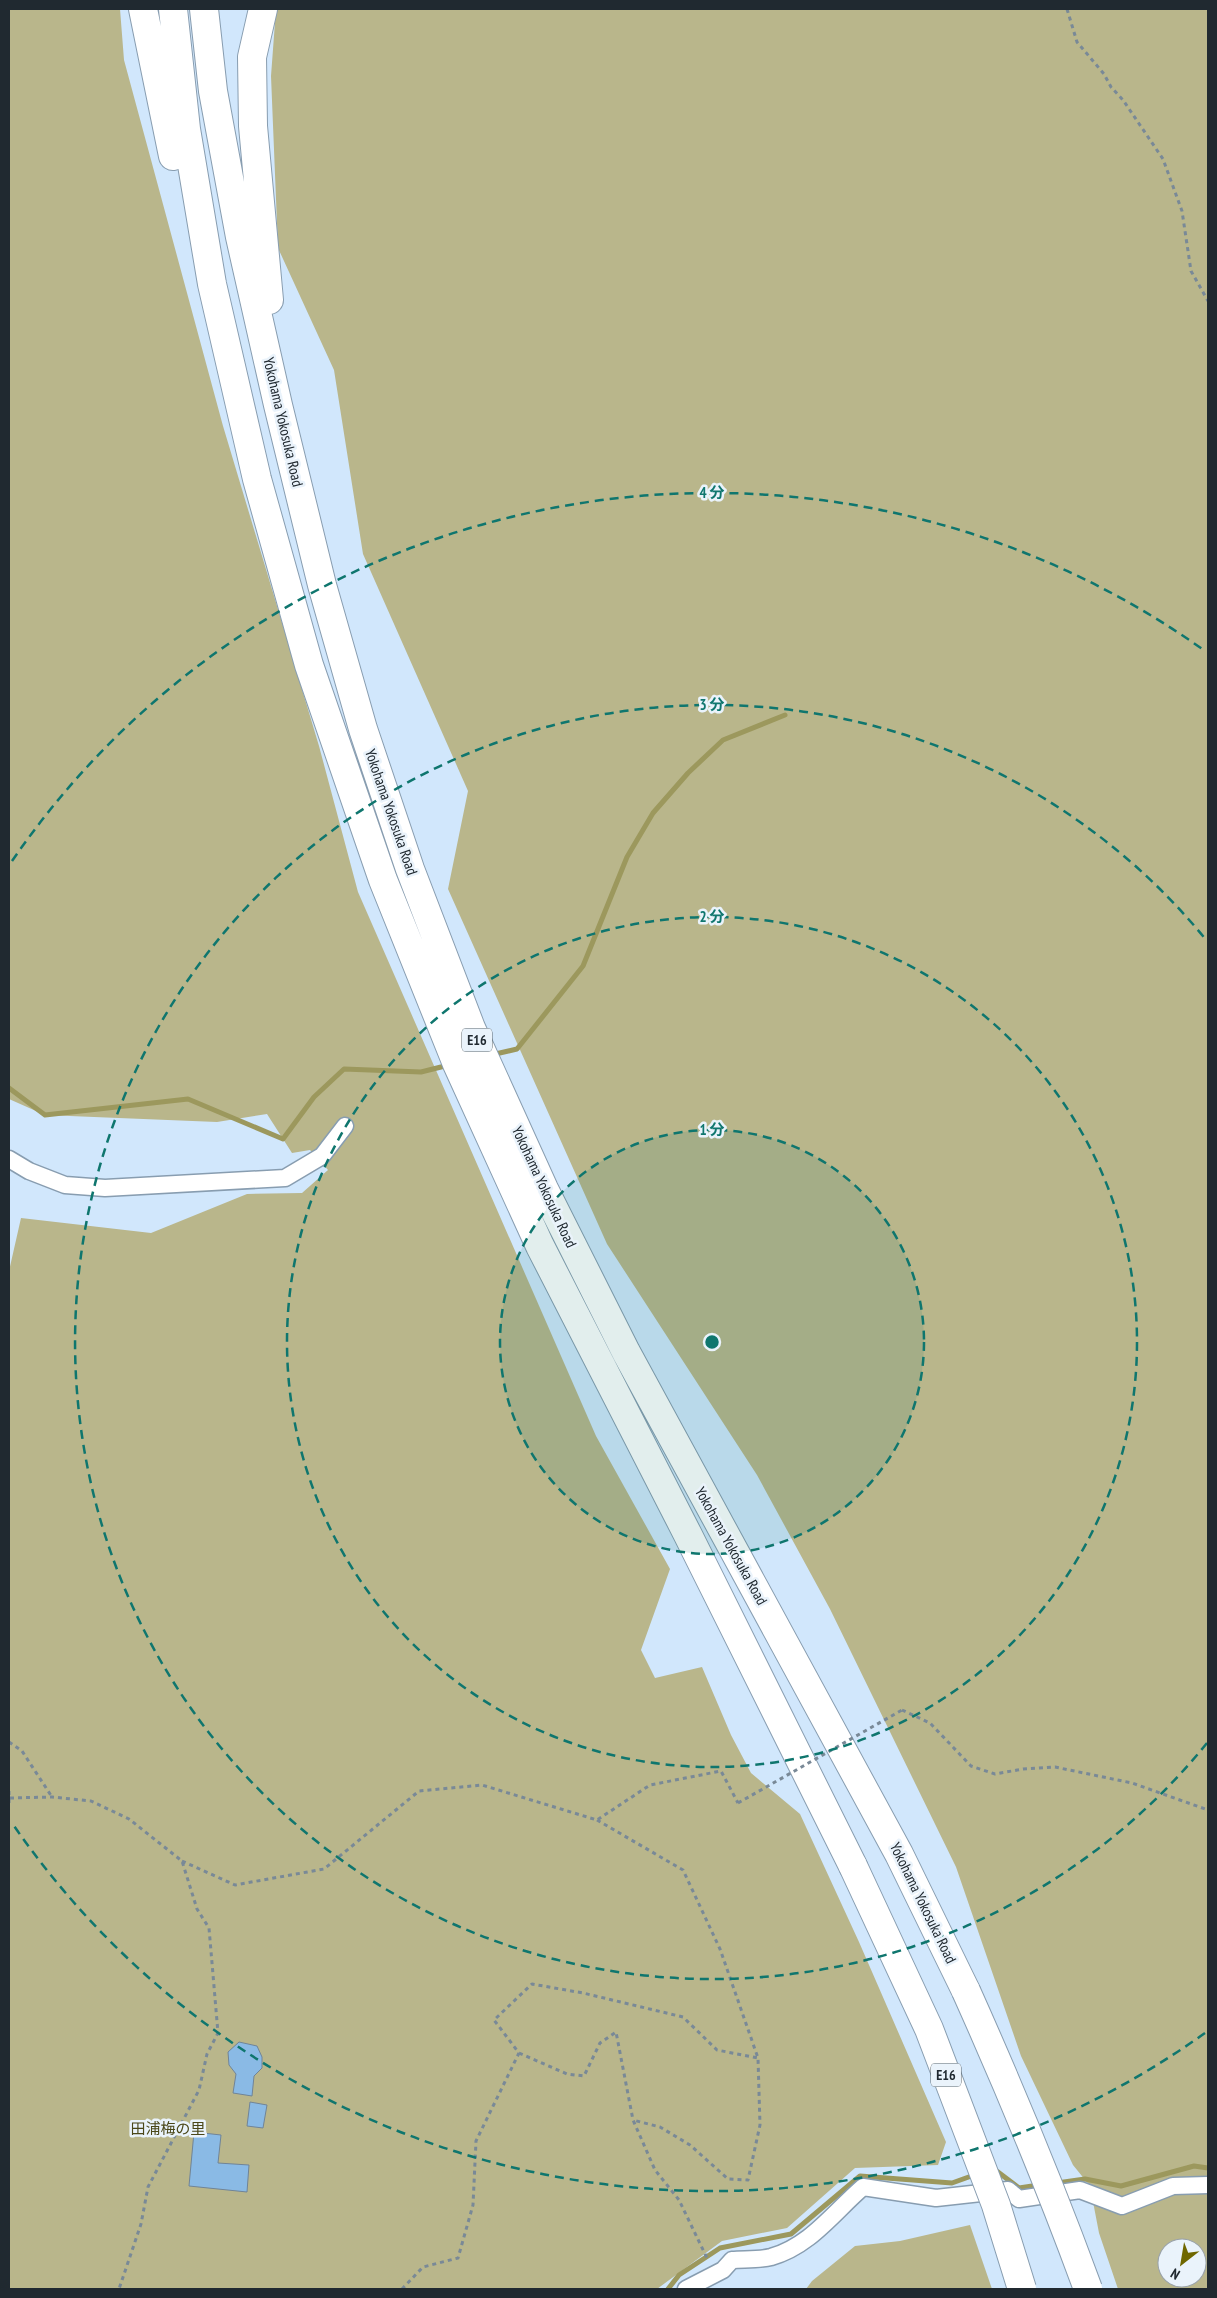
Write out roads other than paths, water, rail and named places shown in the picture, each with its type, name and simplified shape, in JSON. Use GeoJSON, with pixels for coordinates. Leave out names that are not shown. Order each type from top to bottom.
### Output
{"type":"FeatureCollection","features":[{"type":"Feature","properties":{"kind":"highway"},"geometry":{"type":"LineString","coordinates":[[143,9],[184,210],[257,479]]}},
{"type":"Feature","properties":{"kind":"highway","name":"Yokohama Yokosuka Road"},"geometry":{"type":"LineString","coordinates":[[174,9],[186,129],[212,284],[257,479],[309,665],[373,852],[457,1064],[540,1246],[688,1535],[853,1866],[929,2029],[996,2206],[1022,2289]]}},
{"type":"Feature","properties":{"kind":"highway","name":"Yokohama Yokosuka Road"},"geometry":{"type":"LineString","coordinates":[[204,9],[213,91],[240,237],[278,406],[322,585],[363,729],[410,869],[471,1028],[544,1189],[626,1352],[894,1845],[966,1990],[1019,2111],[1058,2207],[1088,2289]]}},
{"type":"Feature","properties":{"kind":"highway"},"geometry":{"type":"LineString","coordinates":[[263,9],[252,57],[253,126],[278,406]]}},
{"type":"Feature","properties":{"kind":"street"},"geometry":{"type":"LineString","coordinates":[[9,1159],[29,1171],[65,1184],[106,1188],[285,1178],[322,1156],[345,1126]]}},
{"type":"Feature","properties":{"kind":"street"},"geometry":{"type":"LineString","coordinates":[[686,2289],[723,2270],[732,2260],[770,2258],[800,2246],[863,2187],[936,2198],[1008,2190],[1020,2199],[1080,2190],[1122,2206],[1172,2186],[1208,2185]]}},
{"type":"Feature","properties":{"kind":"waterway"},"geometry":{"type":"LineString","coordinates":[[491,1055],[517,1049],[583,966],[627,857],[653,813],[688,773],[723,740],[785,715]]}},
{"type":"Feature","properties":{"kind":"waterway"},"geometry":{"type":"LineString","coordinates":[[9,1088],[45,1115],[188,1099],[283,1139],[314,1097],[344,1069],[421,1072],[449,1065]]}},
{"type":"Feature","properties":{"kind":"waterway"},"geometry":{"type":"LineString","coordinates":[[1057,2183],[1085,2179],[1121,2186],[1194,2166],[1208,2168]]}},
{"type":"Feature","properties":{"kind":"waterway"},"geometry":{"type":"LineString","coordinates":[[994,2169],[1019,2188],[1039,2185]]}},
{"type":"Feature","properties":{"kind":"waterway"},"geometry":{"type":"LineString","coordinates":[[668,2289],[679,2275],[720,2248],[791,2234],[860,2176],[952,2183],[977,2174]]}},
{"type":"Feature","properties":{"kind":"park label","name":"田浦梅の里"},"geometry":{"type":"Point","coordinates":[168,2129]}}]}
